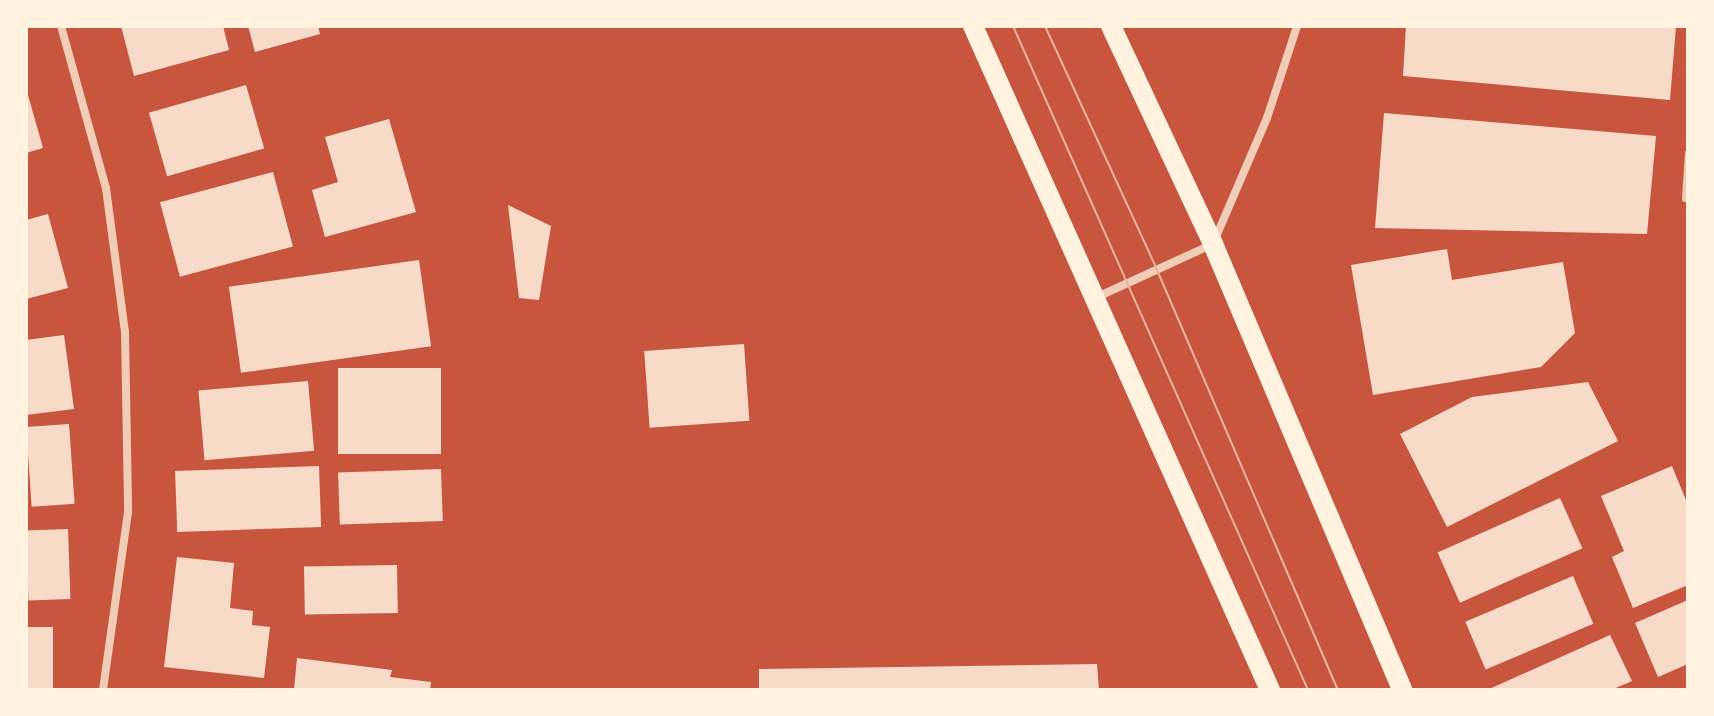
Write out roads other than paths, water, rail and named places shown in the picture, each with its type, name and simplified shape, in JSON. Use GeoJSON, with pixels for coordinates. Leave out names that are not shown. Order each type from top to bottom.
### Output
{"type":"FeatureCollection","features":[{"type":"Feature","properties":{"kind":"main road"},"geometry":{"type":"LineString","coordinates":[[973,26],[1270,690]]}},
{"type":"Feature","properties":{"kind":"main road"},"geometry":{"type":"LineString","coordinates":[[1111,26],[1213,244],[1402,690]]}},
{"type":"Feature","properties":{"kind":"street"},"geometry":{"type":"LineString","coordinates":[[61,26],[106,188],[125,332],[128,512],[103,690]]}},
{"type":"Feature","properties":{"kind":"street"},"geometry":{"type":"LineString","coordinates":[[1095,298],[1213,244],[1267,118],[1297,26]]}},
{"type":"Feature","properties":{"kind":"lane"},"geometry":{"type":"LineString","coordinates":[[1685,199],[1688,153]]}},
{"type":"Feature","properties":{"kind":"tram line"},"geometry":{"type":"LineString","coordinates":[[1013,26],[1308,690]]}},
{"type":"Feature","properties":{"kind":"tram line"},"geometry":{"type":"LineString","coordinates":[[1045,26],[1157,270],[1338,690]]}}]}
